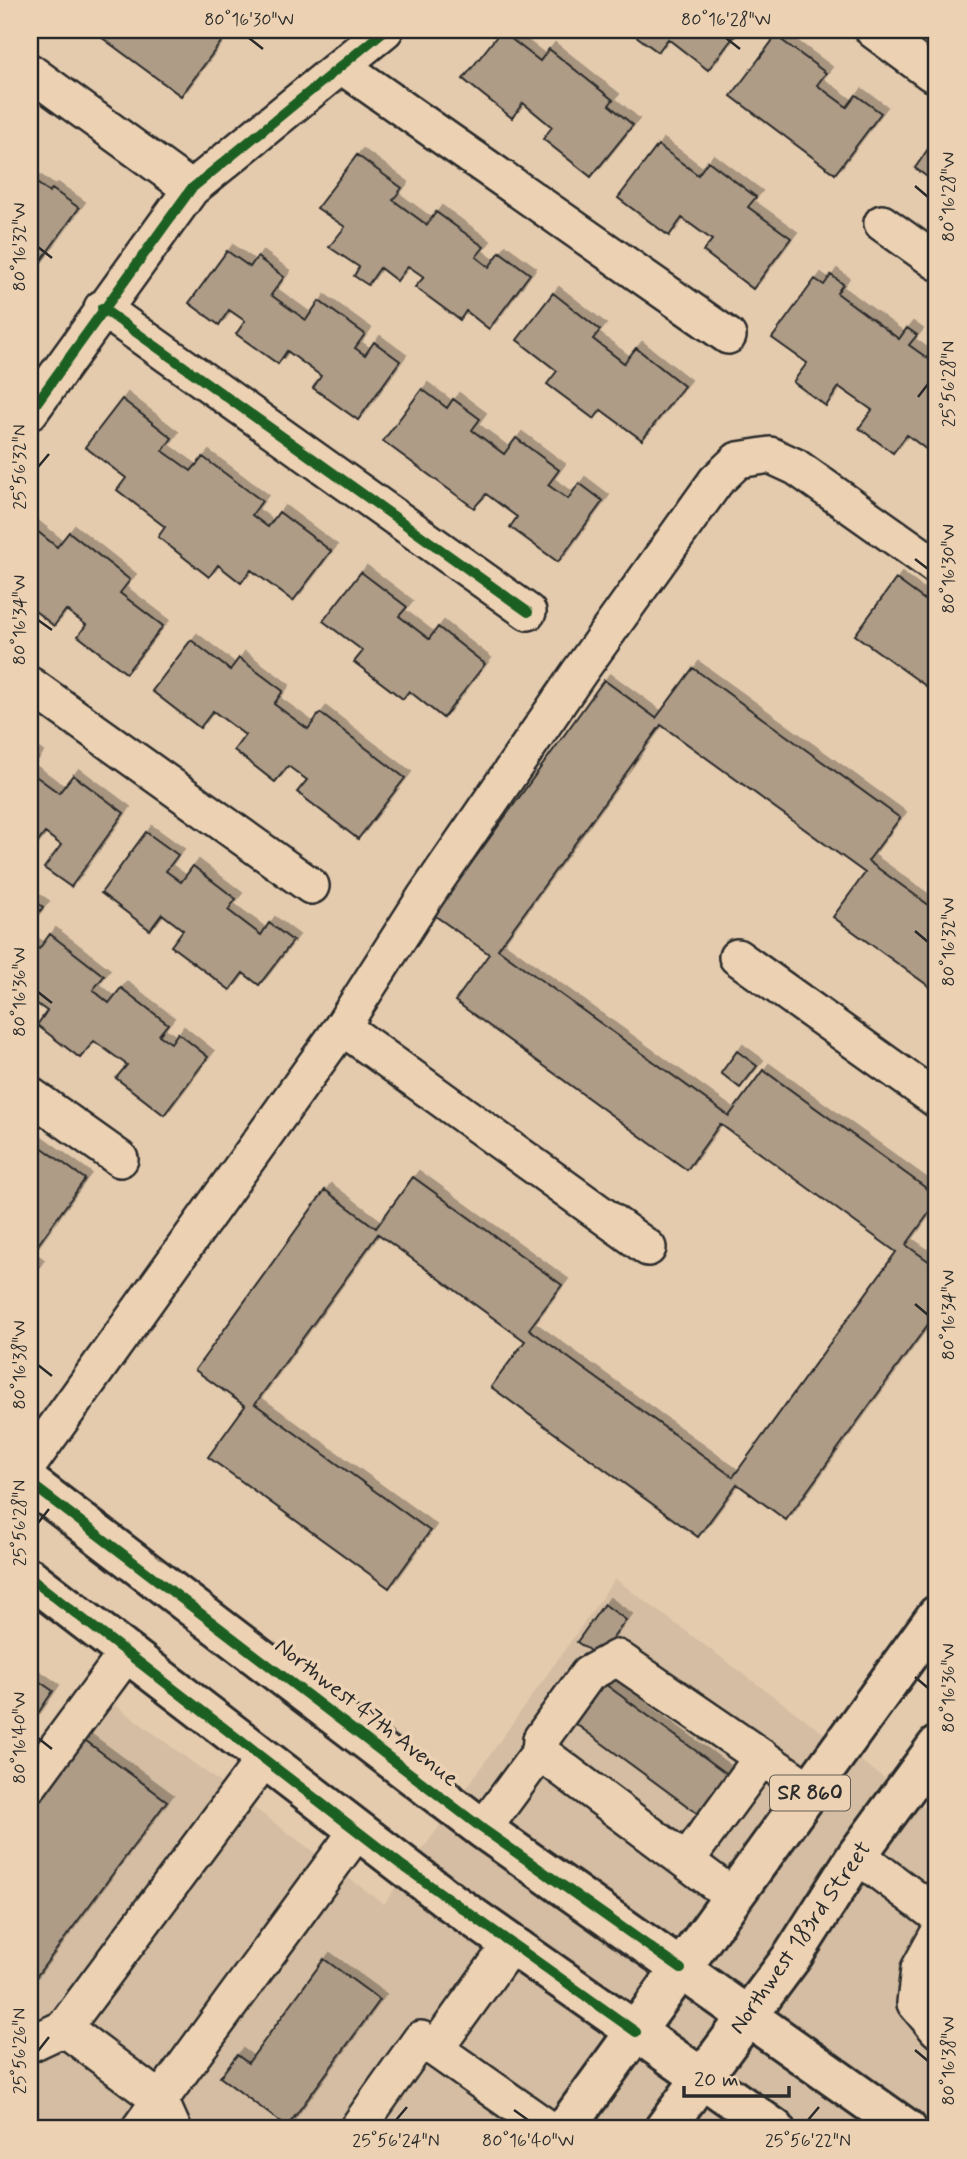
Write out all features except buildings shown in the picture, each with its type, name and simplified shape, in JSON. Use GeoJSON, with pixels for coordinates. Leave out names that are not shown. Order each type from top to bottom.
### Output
{"type":"FeatureCollection","features":[{"type":"Feature","properties":{"kind":"main road","name":"Northwest 47th Avenue"},"geometry":{"type":"LineString","coordinates":[[30,1483],[482,1829],[907,2129]]}},
{"type":"Feature","properties":{"kind":"main road"},"geometry":{"type":"LineString","coordinates":[[30,1578],[357,1830],[511,1944],[775,2129]]}},
{"type":"Feature","properties":{"kind":"main road","name":"SR 860"},"geometry":{"type":"LineString","coordinates":[[565,2129],[937,1615]]}},
{"type":"Feature","properties":{"kind":"main road","name":"Northwest 183rd Street"},"geometry":{"type":"LineString","coordinates":[[664,2129],[794,1954],[857,1855],[935,1755]]}},
{"type":"Feature","properties":{"kind":"street"},"geometry":{"type":"LineString","coordinates":[[873,30],[932,73]]}},
{"type":"Feature","properties":{"kind":"street"},"geometry":{"type":"LineString","coordinates":[[30,412],[102,308],[191,189],[357,44],[728,336]]}},
{"type":"Feature","properties":{"kind":"street"},"geometry":{"type":"LineString","coordinates":[[30,72],[191,189]]}},
{"type":"Feature","properties":{"kind":"street"},"geometry":{"type":"LineString","coordinates":[[882,223],[937,262]]}},
{"type":"Feature","properties":{"kind":"street"},"geometry":{"type":"LineString","coordinates":[[102,308],[528,612]]}},
{"type":"Feature","properties":{"kind":"street"},"geometry":{"type":"LineString","coordinates":[[30,1462],[342,1027],[425,897],[580,671],[716,481],[738,460],[770,455],[796,467],[937,567]]}},
{"type":"Feature","properties":{"kind":"street"},"geometry":{"type":"LineString","coordinates":[[30,685],[311,886]]}},
{"type":"Feature","properties":{"kind":"street"},"geometry":{"type":"LineString","coordinates":[[737,957],[937,1100]]}},
{"type":"Feature","properties":{"kind":"street"},"geometry":{"type":"LineString","coordinates":[[342,1027],[648,1248]]}},
{"type":"Feature","properties":{"kind":"street"},"geometry":{"type":"LineString","coordinates":[[30,1095],[120,1159]]}},
{"type":"Feature","properties":{"kind":"street"},"geometry":{"type":"LineString","coordinates":[[30,1784],[126,1654]]}},
{"type":"Feature","properties":{"kind":"street"},"geometry":{"type":"LineString","coordinates":[[482,1829],[540,1752],[541,1739],[588,1674],[617,1658],[811,1791]]}},
{"type":"Feature","properties":{"kind":"street"},"geometry":{"type":"LineString","coordinates":[[540,1752],[734,1897]]}},
{"type":"Feature","properties":{"kind":"street"},"geometry":{"type":"LineString","coordinates":[[685,1861],[762,1757]]}},
{"type":"Feature","properties":{"kind":"street"},"geometry":{"type":"LineString","coordinates":[[30,2044],[64,2028],[264,1759]]}},
{"type":"Feature","properties":{"kind":"street"},"geometry":{"type":"LineString","coordinates":[[139,2129],[166,2115],[357,1830]]}},
{"type":"Feature","properties":{"kind":"street"},"geometry":{"type":"LineString","coordinates":[[857,1855],[937,1915]]}},
{"type":"Feature","properties":{"kind":"street"},"geometry":{"type":"LineString","coordinates":[[937,1936],[919,1969],[915,2003],[937,2029]]}},
{"type":"Feature","properties":{"kind":"street"},"geometry":{"type":"LineString","coordinates":[[436,2048],[511,1944]]}},
{"type":"Feature","properties":{"kind":"street"},"geometry":{"type":"LineString","coordinates":[[64,2028],[166,2115]]}},
{"type":"Feature","properties":{"kind":"street"},"geometry":{"type":"LineString","coordinates":[[357,2129],[421,2039],[549,2129]]}},
{"type":"Feature","properties":{"kind":"shaded area"},"geometry":{"type":"Polygon","coordinates":[[[615,1579],[937,1817],[937,2129],[30,2129],[30,1803],[107,1699],[384,1904],[615,1579]]]}},
{"type":"Feature","properties":{"kind":"cycle path"},"geometry":{"type":"LineString","coordinates":[[30,412],[191,189],[385,30]]}},
{"type":"Feature","properties":{"kind":"cycle path"},"geometry":{"type":"LineString","coordinates":[[102,308],[528,612]]}},
{"type":"Feature","properties":{"kind":"cycle path"},"geometry":{"type":"LineString","coordinates":[[30,1483],[483,1829],[681,1969]]}},
{"type":"Feature","properties":{"kind":"cycle path"},"geometry":{"type":"LineString","coordinates":[[30,1578],[400,1864],[636,2032]]}}]}
